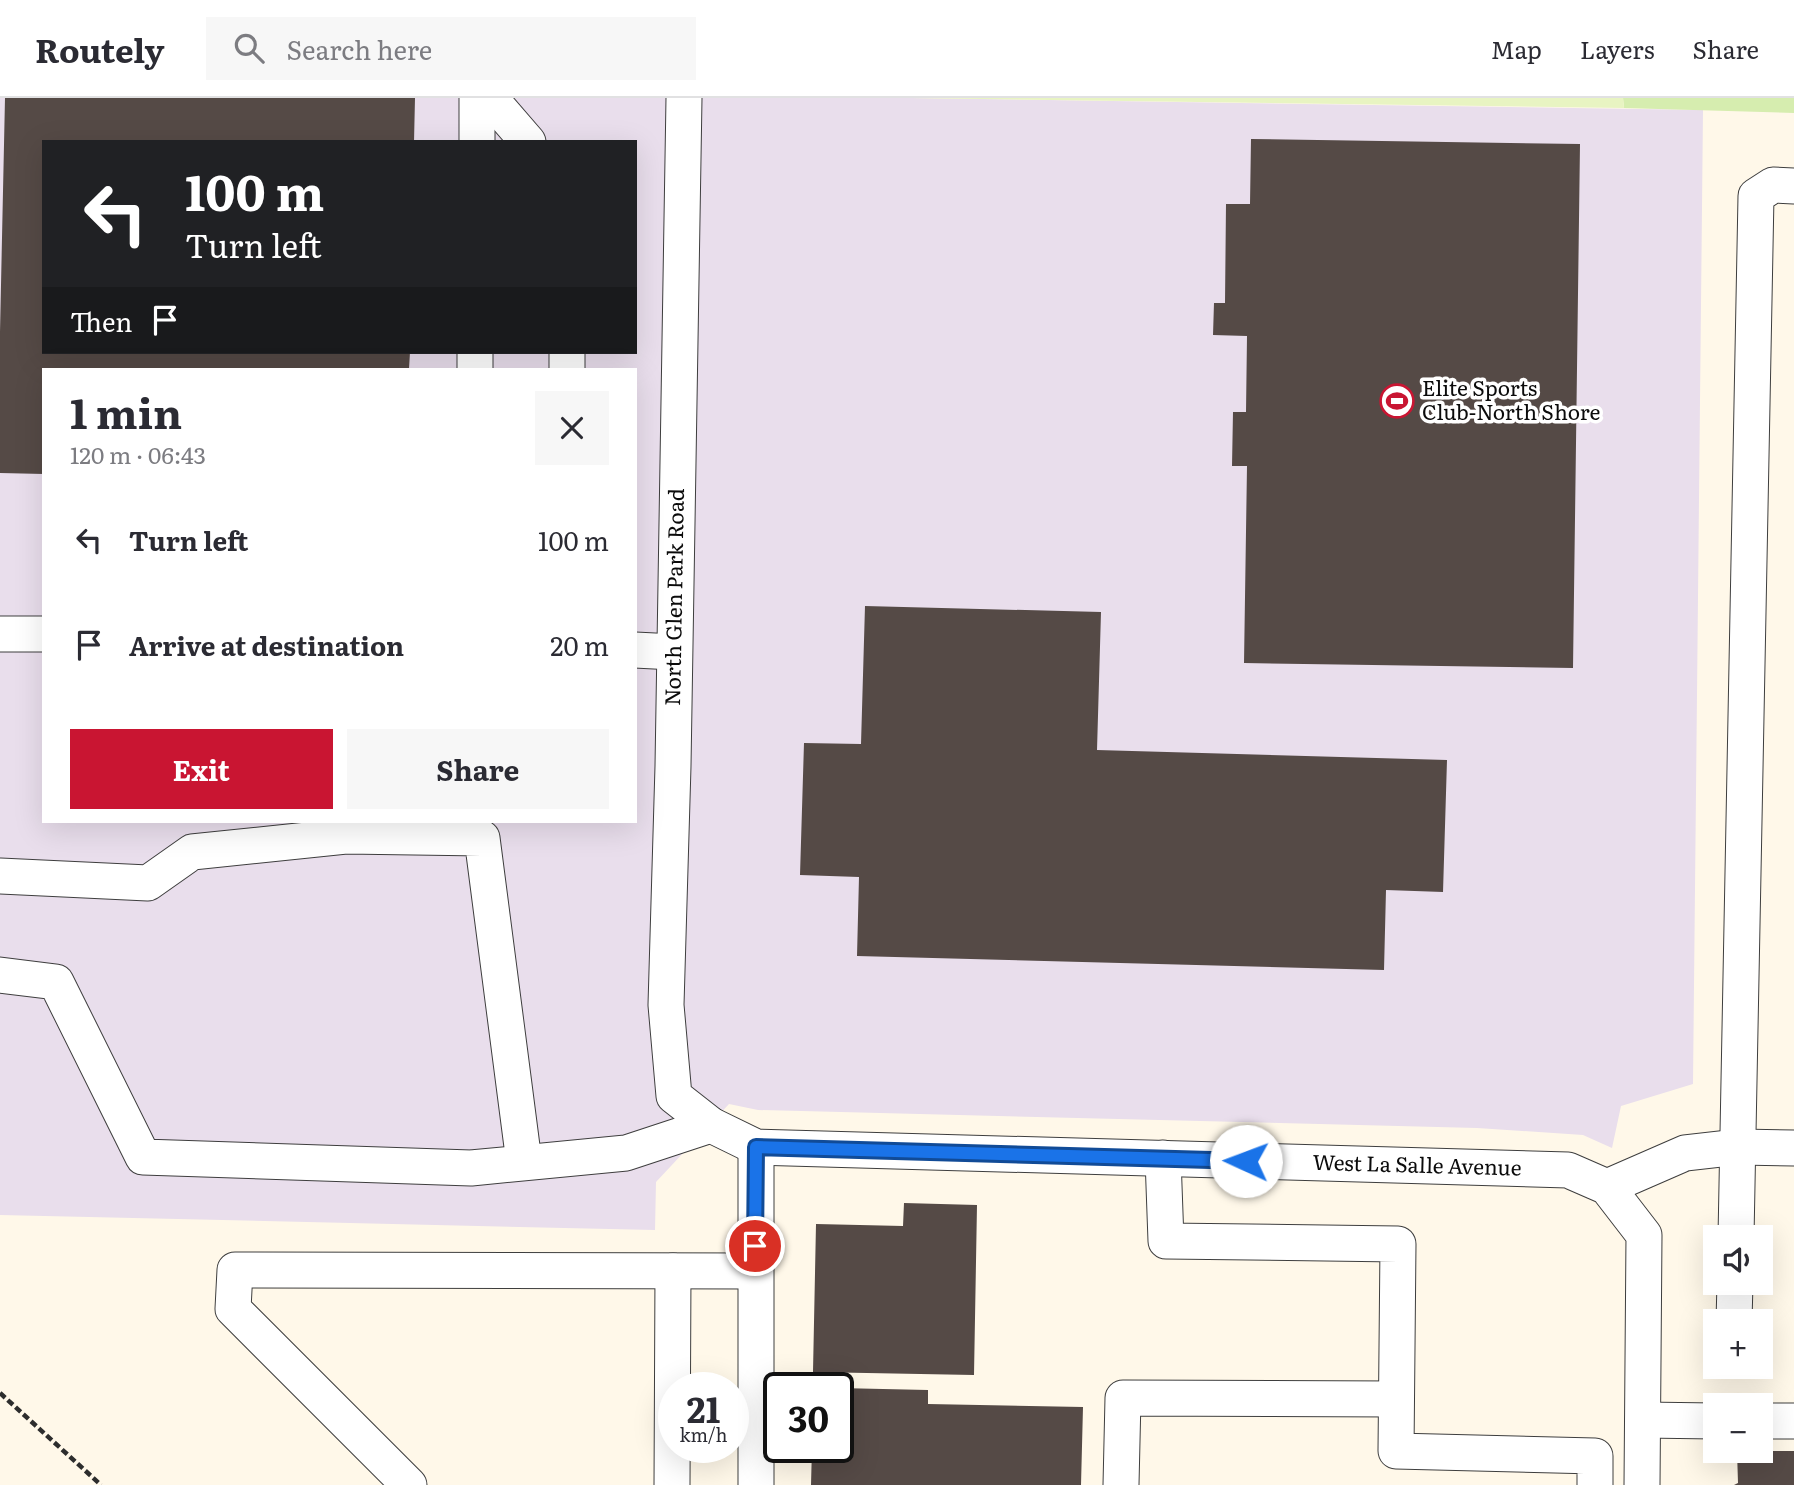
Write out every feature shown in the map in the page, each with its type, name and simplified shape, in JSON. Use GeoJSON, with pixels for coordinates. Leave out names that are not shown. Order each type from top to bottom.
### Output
{"type":"FeatureCollection","features":[{"type":"Feature","properties":{"kind":"street"},"geometry":{"type":"LineString","coordinates":[[477,98],[477,140]]}},
{"type":"Feature","properties":{"kind":"street"},"geometry":{"type":"LineString","coordinates":[[490,98],[526,140]]}},
{"type":"Feature","properties":{"kind":"street","name":"North Glen Park Road"},"geometry":{"type":"LineString","coordinates":[[674,1096],[666,1005],[684,98]]}},
{"type":"Feature","properties":{"kind":"street"},"geometry":{"type":"LineString","coordinates":[[1736,1225],[1756,196],[1773,185],[1794,186]]}},
{"type":"Feature","properties":{"kind":"street"},"geometry":{"type":"LineString","coordinates":[[0,635],[42,634]]}},
{"type":"Feature","properties":{"kind":"street"},"geometry":{"type":"LineString","coordinates":[[637,650],[674,652]]}},
{"type":"Feature","properties":{"kind":"street"},"geometry":{"type":"LineString","coordinates":[[0,876],[148,883],[192,852],[346,836],[482,838],[524,1162]]}},
{"type":"Feature","properties":{"kind":"street"},"geometry":{"type":"LineString","coordinates":[[0,975],[56,982],[143,1157],[471,1168],[626,1153],[711,1125]]}},
{"type":"Feature","properties":{"kind":"street","name":"West La Salle Avenue"},"geometry":{"type":"LineString","coordinates":[[674,1096],[711,1125],[756,1147],[1568,1170],[1607,1187],[1644,1234],[1643,1420]]}},
{"type":"Feature","properties":{"kind":"street"},"geometry":{"type":"LineString","coordinates":[[756,1147],[756,1485]]}},
{"type":"Feature","properties":{"kind":"street"},"geometry":{"type":"LineString","coordinates":[[1607,1187],[1685,1153],[1738,1147],[1794,1149]]}},
{"type":"Feature","properties":{"kind":"street"},"geometry":{"type":"LineString","coordinates":[[1163,1158],[1166,1241],[1398,1244],[1396,1451],[1595,1471],[1642,1472],[1643,1420],[1703,1421]]}},
{"type":"Feature","properties":{"kind":"street"},"geometry":{"type":"LineString","coordinates":[[409,1485],[233,1309],[235,1270],[755,1271]]}},
{"type":"Feature","properties":{"kind":"street"},"geometry":{"type":"LineString","coordinates":[[672,1485],[673,1271]]}},
{"type":"Feature","properties":{"kind":"street"},"geometry":{"type":"LineString","coordinates":[[1121,1485],[1123,1398],[1396,1399]]}},
{"type":"Feature","properties":{"kind":"street"},"geometry":{"type":"LineString","coordinates":[[1773,1421],[1794,1421]]}},
{"type":"Feature","properties":{"kind":"path"},"geometry":{"type":"LineString","coordinates":[[0,1393],[101,1485]]}},
{"type":"Feature","properties":{"kind":"shaded area"},"geometry":{"type":"Polygon","coordinates":[[[0,98],[912,98],[1703,110],[1693,1084],[1621,1106],[1612,1148],[1583,1135],[1477,1128],[758,1110],[729,1104],[656,1182],[655,1230],[0,1215],[0,98]]]}},
{"type":"Feature","properties":{"kind":"green space"},"geometry":{"type":"Polygon","coordinates":[[[912,98],[1623,98],[1624,108],[912,98]]]}},
{"type":"Feature","properties":{"kind":"green space"},"geometry":{"type":"Polygon","coordinates":[[[1623,98],[1794,98],[1794,113],[1624,108],[1623,98]]]}},
{"type":"Feature","properties":{"kind":"building"},"geometry":{"type":"Polygon","coordinates":[[[5,98],[415,98],[414,140],[42,140],[42,354],[410,354],[409,368],[42,368],[42,474],[0,473],[5,98]]]}},
{"type":"Feature","properties":{"kind":"building"},"geometry":{"type":"Polygon","coordinates":[[[1251,139],[1580,144],[1573,668],[1244,663],[1247,466],[1232,466],[1233,412],[1246,412],[1247,336],[1213,335],[1214,303],[1225,303],[1226,204],[1250,204],[1251,139]]]}},
{"type":"Feature","properties":{"kind":"building"},"geometry":{"type":"Polygon","coordinates":[[[865,606],[1101,612],[1097,750],[1447,760],[1443,892],[1386,890],[1384,970],[857,956],[859,877],[800,875],[804,743],[861,744],[865,606]]]}},
{"type":"Feature","properties":{"kind":"building"},"geometry":{"type":"Polygon","coordinates":[[[904,1203],[977,1205],[974,1375],[813,1372],[816,1224],[903,1226],[904,1203]]]}},
{"type":"Feature","properties":{"kind":"building"},"geometry":{"type":"Polygon","coordinates":[[[854,1388],[928,1390],[928,1404],[1083,1407],[1081,1485],[811,1485],[812,1463],[854,1463],[854,1388]]]}},
{"type":"Feature","properties":{"kind":"building"},"geometry":{"type":"Polygon","coordinates":[[[1773,1451],[1794,1451],[1794,1485],[1734,1485],[1738,1483],[1737,1463],[1773,1463],[1773,1451]]]}},
{"type":"Feature","properties":{"kind":"place","name":"Elite Sports Club-North Shore"},"geometry":{"type":"Point","coordinates":[1397,401]}},
{"type":"Feature","properties":{"kind":"route"},"geometry":{"type":"LineString","coordinates":[[755,1246],[756,1147],[1246,1161]]}}]}
